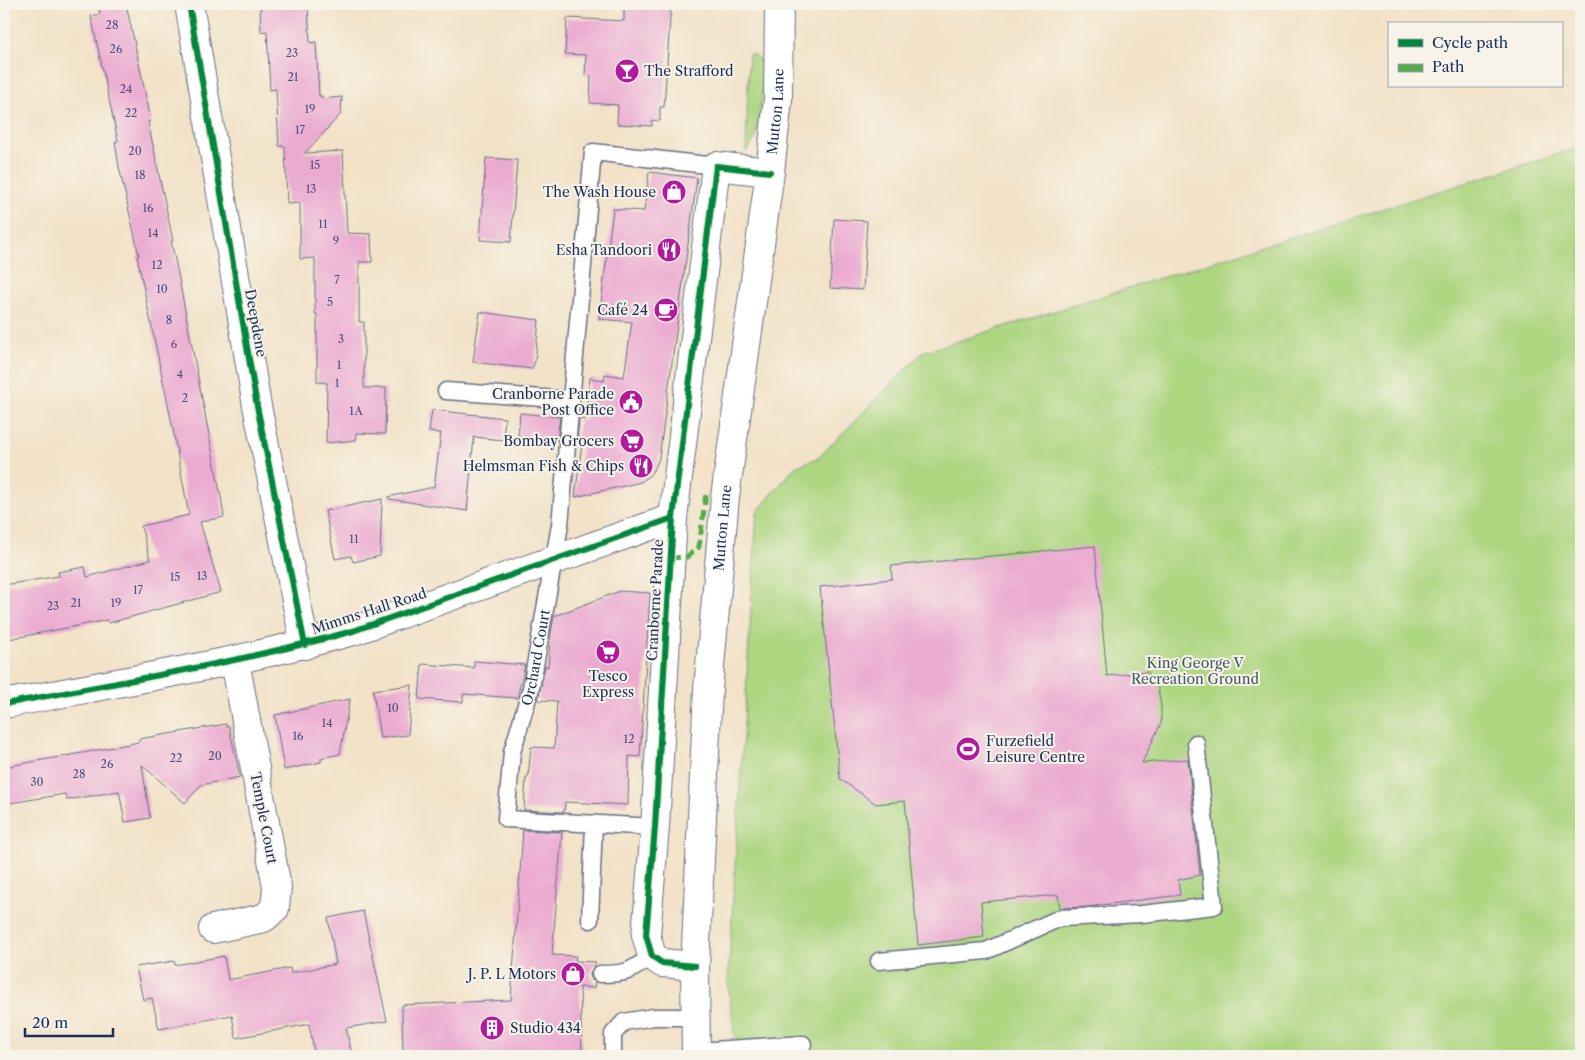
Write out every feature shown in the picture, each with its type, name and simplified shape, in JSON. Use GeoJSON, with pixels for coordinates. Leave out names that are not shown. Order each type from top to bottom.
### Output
{"type":"FeatureCollection","features":[{"type":"Feature","properties":{"kind":"street","name":"Deepdene"},"geometry":{"type":"LineString","coordinates":[[189,4],[258,406],[305,645]]}},
{"type":"Feature","properties":{"kind":"street","name":"Mutton Lane"},"geometry":{"type":"LineString","coordinates":[[696,1054],[695,966],[708,689],[723,517],[770,172],[778,99],[779,4]]}},
{"type":"Feature","properties":{"kind":"street"},"geometry":{"type":"LineString","coordinates":[[716,166],[770,172]]}},
{"type":"Feature","properties":{"kind":"street","name":"Cranborne Parade"},"geometry":{"type":"LineString","coordinates":[[652,956],[646,936],[655,827],[673,518],[716,166]]}},
{"type":"Feature","properties":{"kind":"street","name":"Mimms Hall Road"},"geometry":{"type":"LineString","coordinates":[[4,704],[235,661],[305,645],[353,631],[673,518]]}},
{"type":"Feature","properties":{"kind":"street","name":"Temple Court"},"geometry":{"type":"LineString","coordinates":[[213,929],[264,918],[276,908],[278,887],[235,661]]}},
{"type":"Feature","properties":{"kind":"street"},"geometry":{"type":"LineString","coordinates":[[652,956],[662,963],[695,966]]}},
{"type":"Feature","properties":{"kind":"lane","name":"Orchard Court"},"geometry":{"type":"LineString","coordinates":[[594,824],[506,819],[512,752],[531,688],[548,598],[552,561],[560,525],[593,152],[716,166]]}},
{"type":"Feature","properties":{"kind":"lane"},"geometry":{"type":"LineString","coordinates":[[446,391],[570,400]]}},
{"type":"Feature","properties":{"kind":"lane"},"geometry":{"type":"LineString","coordinates":[[879,961],[986,951],[1060,918],[1142,914],[1214,906],[1196,743]]}},
{"type":"Feature","properties":{"kind":"lane"},"geometry":{"type":"LineString","coordinates":[[590,920],[594,824],[655,827]]}},
{"type":"Feature","properties":{"kind":"lane"},"geometry":{"type":"LineString","coordinates":[[600,974],[624,974],[652,956]]}},
{"type":"Feature","properties":{"kind":"lane"},"geometry":{"type":"LineString","coordinates":[[613,1056],[613,1034],[624,1022],[653,1017],[696,1018]]}},
{"type":"Feature","properties":{"kind":"lane"},"geometry":{"type":"LineString","coordinates":[[696,1054],[803,1044]]}},
{"type":"Feature","properties":{"kind":"green space"},"geometry":{"type":"Polygon","coordinates":[[[749,54],[756,56],[760,61],[763,79],[758,129],[756,137],[746,152],[749,54]]]}},
{"type":"Feature","properties":{"kind":"green space","name":"King George V Recreation Ground"},"geometry":{"type":"Polygon","coordinates":[[[1581,147],[1581,1056],[737,1056],[728,982],[757,512],[795,467],[818,458],[923,352],[1581,147]]]}},
{"type":"Feature","properties":{"kind":"building"},"geometry":{"type":"Polygon","coordinates":[[[98,4],[126,4],[141,73],[151,121],[148,122],[173,241],[171,241],[221,497],[224,517],[200,522],[221,592],[109,623],[108,620],[4,640],[4,585],[59,576],[58,572],[85,567],[87,577],[150,560],[141,526],[189,515],[137,256],[139,256],[119,167],[115,142],[118,141],[91,16],[100,14],[98,4]]]}},
{"type":"Feature","properties":{"kind":"building"},"geometry":{"type":"Polygon","coordinates":[[[260,4],[308,4],[310,43],[316,42],[319,96],[322,96],[322,99],[342,97],[341,114],[305,153],[343,151],[347,233],[371,234],[372,262],[359,262],[359,322],[364,322],[364,388],[386,388],[385,434],[356,433],[356,440],[326,443],[327,383],[317,382],[315,258],[300,259],[300,203],[287,204],[285,146],[279,146],[276,89],[270,90],[267,31],[261,32],[260,4]]]}},
{"type":"Feature","properties":{"kind":"building","name":"The Strafford"},"geometry":{"type":"Polygon","coordinates":[[[624,4],[671,4],[664,107],[660,107],[660,121],[652,120],[652,126],[617,124],[618,105],[590,103],[591,76],[585,75],[586,55],[565,54],[567,18],[624,21],[624,4]]]}},
{"type":"Feature","properties":{"kind":"building"},"geometry":{"type":"Polygon","coordinates":[[[486,158],[517,160],[511,242],[480,240],[486,158]]]}},
{"type":"Feature","properties":{"kind":"building"},"geometry":{"type":"Polygon","coordinates":[[[649,172],[697,178],[659,458],[649,476],[641,482],[575,497],[582,444],[577,443],[579,419],[585,420],[590,378],[604,381],[605,374],[624,377],[632,322],[599,319],[613,209],[644,211],[649,172]]]}},
{"type":"Feature","properties":{"kind":"building"},"geometry":{"type":"Polygon","coordinates":[[[834,219],[867,221],[863,290],[830,288],[834,219]]]}},
{"type":"Feature","properties":{"kind":"building"},"geometry":{"type":"Polygon","coordinates":[[[480,312],[539,320],[535,361],[532,369],[473,362],[480,312]]]}},
{"type":"Feature","properties":{"kind":"building"},"geometry":{"type":"Polygon","coordinates":[[[432,410],[505,418],[503,440],[474,437],[467,511],[389,499],[388,497],[434,487],[441,433],[429,432],[432,410]]]}},
{"type":"Feature","properties":{"kind":"building"},"geometry":{"type":"Polygon","coordinates":[[[520,413],[560,417],[557,441],[518,436],[520,413]]]}},
{"type":"Feature","properties":{"kind":"building"},"geometry":{"type":"Polygon","coordinates":[[[382,499],[380,556],[353,562],[351,556],[335,559],[325,511],[382,499]]]}},
{"type":"Feature","properties":{"kind":"building","name":"Furzefield Leisure Centre"},"geometry":{"type":"Polygon","coordinates":[[[1095,546],[1107,676],[1148,672],[1158,688],[1161,723],[1142,763],[1188,759],[1200,875],[1178,880],[1180,895],[1086,907],[1060,908],[1058,895],[981,902],[984,937],[918,945],[905,801],[876,804],[840,779],[820,587],[892,579],[891,566],[1095,546]]]}},
{"type":"Feature","properties":{"kind":"building"},"geometry":{"type":"Polygon","coordinates":[[[620,591],[650,593],[640,757],[629,756],[628,805],[565,802],[564,812],[524,810],[526,778],[528,778],[531,747],[554,748],[557,701],[538,700],[545,666],[548,667],[554,616],[620,591]]]}},
{"type":"Feature","properties":{"kind":"building"},"geometry":{"type":"Polygon","coordinates":[[[474,661],[525,665],[517,698],[463,694],[463,702],[419,699],[422,664],[474,668],[474,661]]]}},
{"type":"Feature","properties":{"kind":"building"},"geometry":{"type":"Polygon","coordinates":[[[412,685],[408,735],[380,738],[373,690],[412,685]]]}},
{"type":"Feature","properties":{"kind":"building"},"geometry":{"type":"Polygon","coordinates":[[[350,699],[340,754],[321,758],[321,762],[284,770],[275,715],[350,699]]]}},
{"type":"Feature","properties":{"kind":"building"},"geometry":{"type":"Polygon","coordinates":[[[226,724],[226,727],[229,726],[240,777],[201,785],[185,803],[142,765],[150,818],[125,822],[119,791],[67,800],[65,794],[4,804],[4,767],[139,742],[139,739],[226,724]]]}},
{"type":"Feature","properties":{"kind":"building"},"geometry":{"type":"Polygon","coordinates":[[[523,830],[562,832],[552,955],[576,956],[575,961],[596,962],[590,974],[591,979],[595,982],[594,988],[580,987],[582,1056],[403,1056],[402,1005],[511,1000],[523,830]]]}},
{"type":"Feature","properties":{"kind":"building"},"geometry":{"type":"Polygon","coordinates":[[[363,911],[387,1021],[346,1028],[352,1056],[315,1056],[309,1024],[236,1038],[232,1015],[159,1029],[152,998],[143,1000],[136,967],[174,961],[175,965],[224,956],[228,980],[290,968],[291,973],[336,964],[328,918],[363,911]]]}},
{"type":"Feature","properties":{"kind":"marked path"},"geometry":{"type":"LineString","coordinates":[[670,558],[687,557],[699,547],[706,494]]}},
{"type":"Feature","properties":{"kind":"cycle path"},"geometry":{"type":"LineString","coordinates":[[189,4],[257,406],[305,645]]}},
{"type":"Feature","properties":{"kind":"cycle path"},"geometry":{"type":"LineString","coordinates":[[695,966],[662,963],[652,956],[646,935],[655,827],[673,518],[716,166],[770,172]]}},
{"type":"Feature","properties":{"kind":"cycle path"},"geometry":{"type":"LineString","coordinates":[[4,704],[223,662],[353,631],[673,518]]}},
{"type":"Feature","properties":{"kind":"place","name":"The Strafford"},"geometry":{"type":"Point","coordinates":[627,71]}},
{"type":"Feature","properties":{"kind":"place","name":"The Wash House"},"geometry":{"type":"Point","coordinates":[674,192]}},
{"type":"Feature","properties":{"kind":"place","name":"Esha Tandoori"},"geometry":{"type":"Point","coordinates":[669,250]}},
{"type":"Feature","properties":{"kind":"place","name":"Café 24"},"geometry":{"type":"Point","coordinates":[666,310]}},
{"type":"Feature","properties":{"kind":"place","name":"Cranborne Parade Post Office"},"geometry":{"type":"Point","coordinates":[631,402]}},
{"type":"Feature","properties":{"kind":"place","name":"Bombay Grocers"},"geometry":{"type":"Point","coordinates":[632,441]}},
{"type":"Feature","properties":{"kind":"place","name":"Helmsman Fish & Chips"},"geometry":{"type":"Point","coordinates":[641,466]}},
{"type":"Feature","properties":{"kind":"place","name":"Tesco Express"},"geometry":{"type":"Point","coordinates":[608,652]}},
{"type":"Feature","properties":{"kind":"place","name":"Furzefield Leisure Centre"},"geometry":{"type":"Point","coordinates":[968,749]}},
{"type":"Feature","properties":{"kind":"place","name":"J. P. L Motors"},"geometry":{"type":"Point","coordinates":[573,974]}},
{"type":"Feature","properties":{"kind":"place","name":"Studio 434"},"geometry":{"type":"Point","coordinates":[492,1028]}}]}
